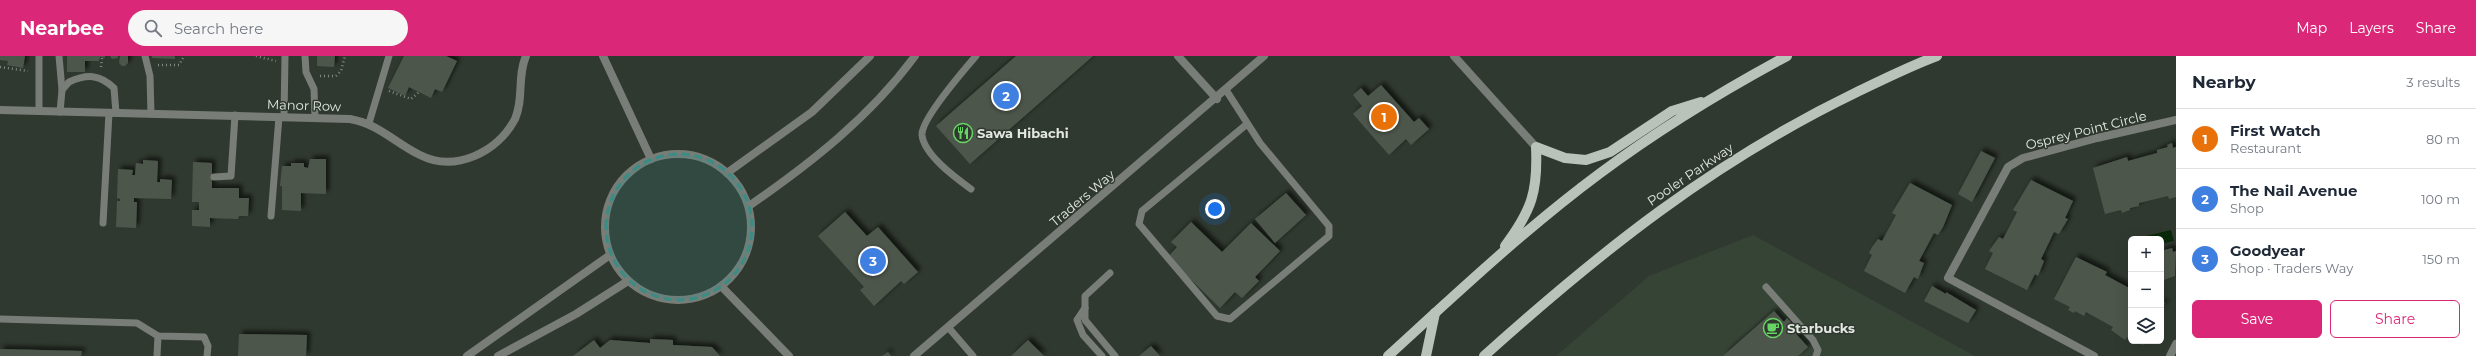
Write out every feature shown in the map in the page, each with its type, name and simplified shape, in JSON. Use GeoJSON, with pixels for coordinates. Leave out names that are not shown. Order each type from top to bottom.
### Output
{"type":"FeatureCollection","features":[{"type":"Feature","properties":{"kind":"main road"},"geometry":{"type":"LineString","coordinates":[[1388,356],[1497,258],[1599,174],[1711,99],[1787,56]]}},
{"type":"Feature","properties":{"kind":"main road","name":"Pooler Parkway"},"geometry":{"type":"LineString","coordinates":[[1484,356],[1621,238],[1696,184],[1770,137],[1839,100],[1937,56]]}},
{"type":"Feature","properties":{"kind":"main road"},"geometry":{"type":"LineString","coordinates":[[1497,258],[1522,222],[1535,192],[1537,173],[1536,147],[1565,158],[1586,160],[1610,152],[1672,111],[1711,99]]}},
{"type":"Feature","properties":{"kind":"main road"},"geometry":{"type":"LineString","coordinates":[[1426,356],[1435,313]]}},
{"type":"Feature","properties":{"kind":"main road"},"geometry":{"type":"LineString","coordinates":[[1492,356],[1503,340]]}},
{"type":"Feature","properties":{"kind":"street","name":"Manor Row"},"geometry":{"type":"LineString","coordinates":[[0,110],[350,119],[369,124],[427,158],[449,162],[478,155],[501,138],[515,117],[519,103],[522,69],[526,56]]}},
{"type":"Feature","properties":{"kind":"street"},"geometry":{"type":"LineString","coordinates":[[603,56],[651,159]]}},
{"type":"Feature","properties":{"kind":"street"},"geometry":{"type":"LineString","coordinates":[[727,172],[812,112],[870,56]]}},
{"type":"Feature","properties":{"kind":"street"},"geometry":{"type":"LineString","coordinates":[[749,206],[789,178],[844,135],[895,83],[915,56]]}},
{"type":"Feature","properties":{"kind":"street"},"geometry":{"type":"LineString","coordinates":[[1178,56],[1217,99]]}},
{"type":"Feature","properties":{"kind":"street","name":"Traders Way"},"geometry":{"type":"LineString","coordinates":[[914,356],[1217,99],[1264,56]]}},
{"type":"Feature","properties":{"kind":"street"},"geometry":{"type":"LineString","coordinates":[[1454,56],[1536,147]]}},
{"type":"Feature","properties":{"kind":"street","name":"Osprey Point Circle"},"geometry":{"type":"LineString","coordinates":[[2094,356],[1948,278],[2008,167],[2023,158],[2176,120]]}},
{"type":"Feature","properties":{"kind":"street"},"geometry":{"type":"LineString","coordinates":[[670,154],[691,155],[710,161],[727,172],[740,188],[749,206],[752,228],[748,251],[738,271],[722,287],[699,298],[674,301],[650,295],[628,281],[610,255],[605,236],[606,217],[611,199],[620,182],[634,169],[651,159],[670,154]]}},
{"type":"Feature","properties":{"kind":"street"},"geometry":{"type":"LineString","coordinates":[[467,356],[610,255]]}},
{"type":"Feature","properties":{"kind":"street"},"geometry":{"type":"LineString","coordinates":[[498,356],[576,314],[628,281]]}},
{"type":"Feature","properties":{"kind":"street"},"geometry":{"type":"LineString","coordinates":[[722,287],[789,356]]}},
{"type":"Feature","properties":{"kind":"street"},"geometry":{"type":"LineString","coordinates":[[2170,356],[2176,344]]}},
{"type":"Feature","properties":{"kind":"lane"},"geometry":{"type":"LineString","coordinates":[[38,56],[39,111]]}},
{"type":"Feature","properties":{"kind":"lane"},"geometry":{"type":"LineString","coordinates":[[59,56],[62,90],[60,112]]}},
{"type":"Feature","properties":{"kind":"lane"},"geometry":{"type":"LineString","coordinates":[[145,56],[151,114]]}},
{"type":"Feature","properties":{"kind":"lane"},"geometry":{"type":"LineString","coordinates":[[305,56],[307,75],[314,89],[315,118]]}},
{"type":"Feature","properties":{"kind":"lane"},"geometry":{"type":"LineString","coordinates":[[369,124],[389,56]]}},
{"type":"Feature","properties":{"kind":"lane"},"geometry":{"type":"LineString","coordinates":[[971,188],[951,175],[925,145],[922,134],[928,118],[976,56]]}},
{"type":"Feature","properties":{"kind":"lane"},"geometry":{"type":"LineString","coordinates":[[271,216],[282,117],[285,59]]}},
{"type":"Feature","properties":{"kind":"lane"},"geometry":{"type":"LineString","coordinates":[[62,90],[68,82],[78,78],[94,76],[104,79],[114,88],[103,223]]}},
{"type":"Feature","properties":{"kind":"lane"},"geometry":{"type":"LineString","coordinates":[[1226,90],[1260,143],[1329,226],[1329,236],[1230,319],[1217,316],[1140,224],[1142,211],[1247,124]]}},
{"type":"Feature","properties":{"kind":"lane"},"geometry":{"type":"LineString","coordinates":[[214,177],[231,176],[235,115]]}},
{"type":"Feature","properties":{"kind":"lane"},"geometry":{"type":"LineString","coordinates":[[1110,273],[1085,296],[1085,320],[1115,356]]}},
{"type":"Feature","properties":{"kind":"lane"},"geometry":{"type":"LineString","coordinates":[[1766,287],[1813,340],[1818,350],[1816,356]]}},
{"type":"Feature","properties":{"kind":"lane"},"geometry":{"type":"LineString","coordinates":[[1085,308],[1077,320],[1083,335],[1102,356]]}},
{"type":"Feature","properties":{"kind":"lane"},"geometry":{"type":"LineString","coordinates":[[0,319],[137,323],[158,336],[204,337],[208,346],[207,356]]}},
{"type":"Feature","properties":{"kind":"lane"},"geometry":{"type":"LineString","coordinates":[[948,327],[974,356]]}},
{"type":"Feature","properties":{"kind":"lane"},"geometry":{"type":"LineString","coordinates":[[157,356],[158,336]]}},
{"type":"Feature","properties":{"kind":"path"},"geometry":{"type":"LineString","coordinates":[[147,65],[179,65],[184,56]]}},
{"type":"Feature","properties":{"kind":"path"},"geometry":{"type":"LineString","coordinates":[[256,56],[285,59]]}},
{"type":"Feature","properties":{"kind":"path"},"geometry":{"type":"LineString","coordinates":[[307,75],[336,76],[341,71],[346,56]]}},
{"type":"Feature","properties":{"kind":"path"},"geometry":{"type":"LineString","coordinates":[[0,68],[39,72]]}},
{"type":"Feature","properties":{"kind":"path"},"geometry":{"type":"LineString","coordinates":[[380,87],[403,98],[411,99],[419,92]]}},
{"type":"Feature","properties":{"kind":"highlighted area"},"geometry":{"type":"Polygon","coordinates":[[[670,154],[691,155],[710,161],[727,173],[740,188],[749,206],[752,228],[749,251],[738,271],[722,287],[699,298],[674,301],[650,295],[628,281],[610,255],[606,217],[611,199],[620,182],[634,169],[651,159],[670,154]]]}},
{"type":"Feature","properties":{"kind":"shaded area"},"geometry":{"type":"Polygon","coordinates":[[[2171,230],[2174,241],[2164,243],[2164,236],[2146,236],[2171,230]]]}},
{"type":"Feature","properties":{"kind":"shaded area"},"geometry":{"type":"Polygon","coordinates":[[[1753,235],[1975,356],[1556,356],[1649,276],[1753,235]]]}},
{"type":"Feature","properties":{"kind":"building"},"geometry":{"type":"Polygon","coordinates":[[[0,56],[25,56],[23,68],[7,65],[8,61],[0,60],[0,56]]]}},
{"type":"Feature","properties":{"kind":"building"},"geometry":{"type":"Polygon","coordinates":[[[67,56],[105,56],[105,58],[100,57],[99,61],[85,61],[85,72],[67,72],[67,56]]]}},
{"type":"Feature","properties":{"kind":"building"},"geometry":{"type":"Polygon","coordinates":[[[110,56],[118,56],[118,58],[112,59],[110,56]]]}},
{"type":"Feature","properties":{"kind":"building"},"geometry":{"type":"Polygon","coordinates":[[[120,56],[128,56],[128,63],[125,66],[122,66],[119,63],[120,56]]]}},
{"type":"Feature","properties":{"kind":"building"},"geometry":{"type":"Polygon","coordinates":[[[152,56],[175,56],[175,59],[152,58],[152,56]]]}},
{"type":"Feature","properties":{"kind":"building"},"geometry":{"type":"Polygon","coordinates":[[[317,56],[335,56],[334,67],[317,66],[317,56]]]}},
{"type":"Feature","properties":{"kind":"building"},"geometry":{"type":"Polygon","coordinates":[[[404,56],[446,56],[457,61],[442,92],[435,89],[431,98],[409,87],[405,96],[388,88],[404,56]]]}},
{"type":"Feature","properties":{"kind":"building"},"geometry":{"type":"Polygon","coordinates":[[[1016,56],[1093,56],[970,164],[936,126],[1016,56]]]}},
{"type":"Feature","properties":{"kind":"building"},"geometry":{"type":"Polygon","coordinates":[[[1381,85],[1414,122],[1419,118],[1429,129],[1411,145],[1406,139],[1389,155],[1353,114],[1362,106],[1353,95],[1361,88],[1368,96],[1381,85]]]}},
{"type":"Feature","properties":{"kind":"building"},"geometry":{"type":"Polygon","coordinates":[[[2172,143],[2173,148],[2176,147],[2176,197],[2169,199],[2168,196],[2139,203],[2139,206],[2130,208],[2130,210],[2122,213],[2121,210],[2105,214],[2093,168],[2127,157],[2128,161],[2157,153],[2157,150],[2168,147],[2167,145],[2172,143]]]}},
{"type":"Feature","properties":{"kind":"building"},"geometry":{"type":"Polygon","coordinates":[[[1981,151],[1995,158],[1972,202],[1958,194],[1981,151]]]}},
{"type":"Feature","properties":{"kind":"building"},"geometry":{"type":"Polygon","coordinates":[[[310,159],[326,159],[326,194],[301,193],[301,211],[282,210],[282,186],[280,186],[282,166],[291,166],[291,163],[304,163],[304,167],[308,168],[310,159]]]}},
{"type":"Feature","properties":{"kind":"building"},"geometry":{"type":"Polygon","coordinates":[[[143,160],[158,161],[157,182],[160,182],[160,179],[172,180],[171,199],[134,198],[134,202],[137,202],[136,228],[116,227],[117,201],[120,201],[120,199],[117,198],[118,169],[133,170],[132,175],[135,175],[136,163],[143,164],[143,160]]]}},
{"type":"Feature","properties":{"kind":"building"},"geometry":{"type":"Polygon","coordinates":[[[193,162],[212,163],[212,188],[239,188],[239,198],[249,198],[248,216],[239,216],[238,219],[210,218],[210,227],[192,226],[192,210],[199,210],[199,202],[192,202],[193,162]]]}},
{"type":"Feature","properties":{"kind":"building"},"geometry":{"type":"Polygon","coordinates":[[[2031,180],[2073,201],[2065,218],[2068,219],[2059,234],[2054,232],[2041,259],[2044,261],[2038,276],[2035,274],[2027,290],[1985,269],[1993,253],[1989,251],[1999,237],[2003,239],[2017,212],[2013,210],[2031,180]]]}},
{"type":"Feature","properties":{"kind":"building"},"geometry":{"type":"Polygon","coordinates":[[[1910,183],[1952,205],[1943,227],[1938,235],[1934,233],[1919,261],[1924,263],[1918,279],[1914,277],[1905,293],[1864,271],[1872,255],[1869,253],[1872,247],[1878,239],[1882,241],[1896,215],[1892,213],[1910,183]]]}},
{"type":"Feature","properties":{"kind":"building"},"geometry":{"type":"Polygon","coordinates":[[[1286,193],[1306,215],[1275,243],[1255,219],[1286,193]]]}},
{"type":"Feature","properties":{"kind":"building"},"geometry":{"type":"Polygon","coordinates":[[[845,212],[867,236],[878,227],[918,272],[904,284],[901,281],[874,306],[860,290],[864,287],[818,236],[845,212]]]}},
{"type":"Feature","properties":{"kind":"building"},"geometry":{"type":"Polygon","coordinates":[[[1191,222],[1222,252],[1251,223],[1280,251],[1255,277],[1259,281],[1242,298],[1235,292],[1220,308],[1168,257],[1177,247],[1171,242],[1191,222]]]}},
{"type":"Feature","properties":{"kind":"building"},"geometry":{"type":"Polygon","coordinates":[[[2172,248],[2173,252],[2176,251],[2175,276],[2164,280],[2164,272],[2164,250],[2172,248]]]}},
{"type":"Feature","properties":{"kind":"building"},"geometry":{"type":"Polygon","coordinates":[[[2076,257],[2107,272],[2105,275],[2128,287],[2128,338],[2125,340],[2111,330],[2113,327],[2086,312],[2084,316],[2075,311],[2074,313],[2068,310],[2070,307],[2054,299],[2076,257]]]}},
{"type":"Feature","properties":{"kind":"building"},"geometry":{"type":"Polygon","coordinates":[[[1932,286],[1946,294],[1946,292],[1976,310],[1968,323],[1924,301],[1932,286]]]}},
{"type":"Feature","properties":{"kind":"building"},"geometry":{"type":"Polygon","coordinates":[[[1774,311],[1784,322],[1787,318],[1791,322],[1788,325],[1808,347],[1798,356],[1723,356],[1774,311]]]}},
{"type":"Feature","properties":{"kind":"building"},"geometry":{"type":"Polygon","coordinates":[[[239,334],[307,335],[306,356],[238,356],[239,334]]]}},
{"type":"Feature","properties":{"kind":"building"},"geometry":{"type":"Polygon","coordinates":[[[650,339],[673,340],[673,345],[712,347],[720,356],[573,356],[594,340],[600,348],[610,340],[650,343],[650,339]]]}},
{"type":"Feature","properties":{"kind":"building"},"geometry":{"type":"Polygon","coordinates":[[[1028,340],[1044,356],[1011,356],[1028,340]]]}},
{"type":"Feature","properties":{"kind":"building"},"geometry":{"type":"Polygon","coordinates":[[[1151,346],[1160,356],[1139,356],[1151,346]]]}},
{"type":"Feature","properties":{"kind":"building"},"geometry":{"type":"Polygon","coordinates":[[[0,349],[82,351],[81,356],[0,356],[0,349]]]}},
{"type":"Feature","properties":{"kind":"building"},"geometry":{"type":"Polygon","coordinates":[[[888,352],[891,356],[882,356],[888,352]]]}},
{"type":"Feature","properties":{"kind":"place","name":"The Nail Avenue"},"geometry":{"type":"Point","coordinates":[1006,96]}},
{"type":"Feature","properties":{"kind":"place","name":"First Watch"},"geometry":{"type":"Point","coordinates":[1384,117]}},
{"type":"Feature","properties":{"kind":"place","name":"Sawa Hibachi"},"geometry":{"type":"Point","coordinates":[963,133]}},
{"type":"Feature","properties":{"kind":"place","name":"Goodyear"},"geometry":{"type":"Point","coordinates":[873,261]}},
{"type":"Feature","properties":{"kind":"place","name":"Starbucks"},"geometry":{"type":"Point","coordinates":[1773,328]}}]}
